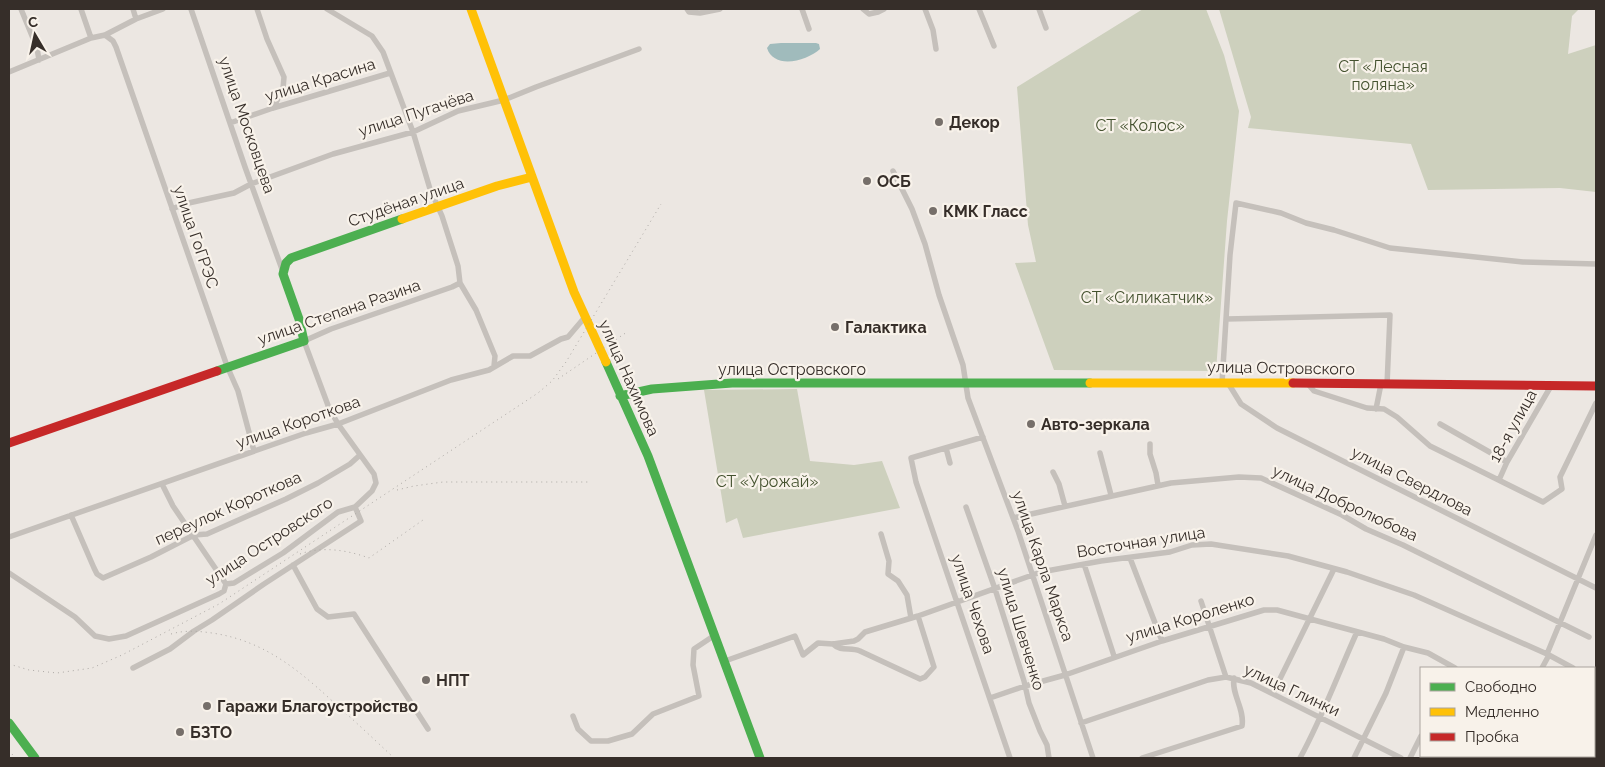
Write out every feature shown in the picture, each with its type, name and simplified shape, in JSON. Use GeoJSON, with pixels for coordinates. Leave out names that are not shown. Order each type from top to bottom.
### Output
{"type":"FeatureCollection","features":[{"type":"Feature","properties":{"kind":"street"},"geometry":{"type":"LineString","coordinates":[[21,9],[37,48],[39,60]]}},
{"type":"Feature","properties":{"kind":"street"},"geometry":{"type":"LineString","coordinates":[[81,9],[91,38]]}},
{"type":"Feature","properties":{"kind":"street"},"geometry":{"type":"LineString","coordinates":[[133,9],[136,19]]}},
{"type":"Feature","properties":{"kind":"street"},"geometry":{"type":"LineString","coordinates":[[9,72],[91,38],[106,35],[114,29],[163,9]]}},
{"type":"Feature","properties":{"kind":"street","name":"улица Московцева"},"geometry":{"type":"LineString","coordinates":[[191,9],[284,274],[299,319],[304,341],[324,398],[338,424],[374,474],[376,483]]}},
{"type":"Feature","properties":{"kind":"street"},"geometry":{"type":"LineString","coordinates":[[257,9],[267,39],[284,77],[283,89],[273,108]]}},
{"type":"Feature","properties":{"kind":"street"},"geometry":{"type":"LineString","coordinates":[[327,9],[372,36],[384,52],[390,73],[413,132],[430,189],[442,216],[458,266],[460,283],[476,310],[495,356],[494,366]]}},
{"type":"Feature","properties":{"kind":"street","name":"улица Нахимова"},"geometry":{"type":"LineString","coordinates":[[471,9],[585,317],[651,465],[760,758]]}},
{"type":"Feature","properties":{"kind":"street"},"geometry":{"type":"LineString","coordinates":[[688,10],[700,13],[720,9]]}},
{"type":"Feature","properties":{"kind":"street"},"geometry":{"type":"LineString","coordinates":[[802,9],[809,29]]}},
{"type":"Feature","properties":{"kind":"street"},"geometry":{"type":"LineString","coordinates":[[863,9],[869,14],[884,9]]}},
{"type":"Feature","properties":{"kind":"street"},"geometry":{"type":"LineString","coordinates":[[925,9],[933,30],[936,49]]}},
{"type":"Feature","properties":{"kind":"street"},"geometry":{"type":"LineString","coordinates":[[979,9],[994,46]]}},
{"type":"Feature","properties":{"kind":"street"},"geometry":{"type":"LineString","coordinates":[[1039,9],[1046,28]]}},
{"type":"Feature","properties":{"kind":"street","name":"улица ГоГРЭС"},"geometry":{"type":"LineString","coordinates":[[106,35],[116,46],[227,366],[238,391],[254,451]]}},
{"type":"Feature","properties":{"kind":"street","name":"улица Пугачёва"},"geometry":{"type":"LineString","coordinates":[[172,209],[184,204],[234,193],[251,184],[333,154],[413,132],[458,111],[504,100],[639,49]]}},
{"type":"Feature","properties":{"kind":"street","name":"улица Красина"},"geometry":{"type":"LineString","coordinates":[[230,123],[390,73]]}},
{"type":"Feature","properties":{"kind":"street"},"geometry":{"type":"LineString","coordinates":[[893,171],[912,208],[925,244],[939,295],[964,365],[966,384]]}},
{"type":"Feature","properties":{"kind":"street","name":"Студёная улица"},"geometry":{"type":"LineString","coordinates":[[291,258],[497,186],[532,177]]}},
{"type":"Feature","properties":{"kind":"street"},"geometry":{"type":"LineString","coordinates":[[1225,383],[1226,318],[1236,203],[1281,213],[1306,223],[1390,248],[1523,262],[1596,264]]}},
{"type":"Feature","properties":{"kind":"street"},"geometry":{"type":"LineString","coordinates":[[275,251],[282,257],[291,258],[284,268],[284,274]]}},
{"type":"Feature","properties":{"kind":"street","name":"улица Степана Разина"},"geometry":{"type":"LineString","coordinates":[[9,443],[227,366],[304,341],[460,283]]}},
{"type":"Feature","properties":{"kind":"street"},"geometry":{"type":"LineString","coordinates":[[1226,318],[1390,315],[1384,385],[1376,409]]}},
{"type":"Feature","properties":{"kind":"street","name":"улица Короткова"},"geometry":{"type":"LineString","coordinates":[[9,537],[254,451],[338,424],[451,380],[484,372],[513,356],[530,356],[568,337],[585,317]]}},
{"type":"Feature","properties":{"kind":"street","name":"улица Островского"},"geometry":{"type":"LineString","coordinates":[[620,396],[631,392],[660,388],[732,383],[1225,383],[1596,386]]}},
{"type":"Feature","properties":{"kind":"street","name":"улица Свердлова"},"geometry":{"type":"LineString","coordinates":[[1225,383],[1241,404],[1277,428],[1596,588]]}},
{"type":"Feature","properties":{"kind":"street","name":"улица Карла Маркса"},"geometry":{"type":"LineString","coordinates":[[966,384],[968,398],[1013,518],[1093,758]]}},
{"type":"Feature","properties":{"kind":"street"},"geometry":{"type":"LineString","coordinates":[[1308,384],[1314,391],[1367,408],[1384,409],[1397,417],[1430,446],[1543,502],[1562,489],[1560,477],[1596,403]]}},
{"type":"Feature","properties":{"kind":"street","name":"18-я улица"},"geometry":{"type":"LineString","coordinates":[[1499,480],[1507,462],[1551,386]]}},
{"type":"Feature","properties":{"kind":"street"},"geometry":{"type":"LineString","coordinates":[[1440,424],[1507,462]]}},
{"type":"Feature","properties":{"kind":"street"},"geometry":{"type":"LineString","coordinates":[[950,463],[946,448],[983,437]]}},
{"type":"Feature","properties":{"kind":"street"},"geometry":{"type":"LineString","coordinates":[[1150,444],[1150,454],[1158,485]]}},
{"type":"Feature","properties":{"kind":"street","name":"улица Чехова"},"geometry":{"type":"LineString","coordinates":[[946,448],[911,458],[916,482],[1010,758]]}},
{"type":"Feature","properties":{"kind":"street"},"geometry":{"type":"LineString","coordinates":[[1100,453],[1111,495]]}},
{"type":"Feature","properties":{"kind":"street","name":"переулок Короткова"},"geometry":{"type":"LineString","coordinates":[[71,515],[97,574],[103,578],[151,557],[194,535],[207,534],[286,499],[350,464],[360,455]]}},
{"type":"Feature","properties":{"kind":"street"},"geometry":{"type":"LineString","coordinates":[[1053,472],[1059,484],[1065,506]]}},
{"type":"Feature","properties":{"kind":"street","name":"улица Добролюбова"},"geometry":{"type":"LineString","coordinates":[[1013,518],[1158,485],[1230,477],[1266,479],[1589,637]]}},
{"type":"Feature","properties":{"kind":"street","name":"улица Островского"},"geometry":{"type":"LineString","coordinates":[[9,573],[75,617],[95,636],[116,638],[126,636],[224,591],[226,584],[234,583],[283,553],[338,512],[355,507],[372,490],[376,483]]}},
{"type":"Feature","properties":{"kind":"street"},"geometry":{"type":"LineString","coordinates":[[162,484],[173,506],[226,584]]}},
{"type":"Feature","properties":{"kind":"street"},"geometry":{"type":"LineString","coordinates":[[133,668],[170,649],[194,631],[361,521],[355,507]]}},
{"type":"Feature","properties":{"kind":"street","name":"улица Шевченко"},"geometry":{"type":"LineString","coordinates":[[966,507],[995,589],[1040,731],[1047,745],[1049,758]]}},
{"type":"Feature","properties":{"kind":"street"},"geometry":{"type":"LineString","coordinates":[[881,534],[889,561],[888,574],[898,581],[907,595],[911,618]]}},
{"type":"Feature","properties":{"kind":"street"},"geometry":{"type":"LineString","coordinates":[[1542,667],[1596,535]]}},
{"type":"Feature","properties":{"kind":"street","name":"Восточная улица"},"geometry":{"type":"LineString","coordinates":[[725,661],[795,636],[803,655],[818,643],[833,644],[858,639],[865,632],[918,616],[1032,575],[1084,564],[1170,552],[1192,545],[1211,544],[1276,554],[1334,569],[1414,595],[1548,654],[1571,667]]}},
{"type":"Feature","properties":{"kind":"street"},"geometry":{"type":"LineString","coordinates":[[1130,558],[1162,641]]}},
{"type":"Feature","properties":{"kind":"street"},"geometry":{"type":"LineString","coordinates":[[1084,564],[1114,656]]}},
{"type":"Feature","properties":{"kind":"street"},"geometry":{"type":"LineString","coordinates":[[293,565],[317,609],[328,617],[354,614],[428,729]]}},
{"type":"Feature","properties":{"kind":"street"},"geometry":{"type":"LineString","coordinates":[[1273,694],[1334,569]]}},
{"type":"Feature","properties":{"kind":"street"},"geometry":{"type":"LineString","coordinates":[[1201,601],[1226,677]]}},
{"type":"Feature","properties":{"kind":"street","name":"улица Короленко"},"geometry":{"type":"LineString","coordinates":[[990,698],[1065,675],[1114,656],[1264,610],[1277,610],[1384,639],[1404,648],[1428,653],[1453,667]]}},
{"type":"Feature","properties":{"kind":"street"},"geometry":{"type":"LineString","coordinates":[[833,644],[841,649],[860,651],[920,679],[925,677],[934,667],[918,616]]}},
{"type":"Feature","properties":{"kind":"street"},"geometry":{"type":"LineString","coordinates":[[1300,758],[1320,718],[1357,632]]}},
{"type":"Feature","properties":{"kind":"street"},"geometry":{"type":"LineString","coordinates":[[573,716],[578,729],[590,741],[608,741],[632,734],[653,714],[699,696],[693,665],[694,649],[715,635]]}},
{"type":"Feature","properties":{"kind":"street"},"geometry":{"type":"LineString","coordinates":[[1354,758],[1386,693],[1404,648]]}},
{"type":"Feature","properties":{"kind":"street","name":"улица Глинки"},"geometry":{"type":"LineString","coordinates":[[1081,723],[1208,680],[1226,677],[1251,683],[1401,758]]}},
{"type":"Feature","properties":{"kind":"street"},"geometry":{"type":"LineString","coordinates":[[1142,758],[1242,726],[1243,718],[1233,686],[1234,678]]}},
{"type":"Feature","properties":{"kind":"street"},"geometry":{"type":"LineString","coordinates":[[9,723],[35,758]]}},
{"type":"Feature","properties":{"kind":"street"},"geometry":{"type":"LineString","coordinates":[[1410,758],[1420,738]]}},
{"type":"Feature","properties":{"kind":"green space"},"geometry":{"type":"Polygon","coordinates":[[[1143,9],[1206,9],[1224,55],[1239,111],[1227,221],[1216,371],[1054,370],[1015,263],[1036,262],[1028,225],[1017,87],[1143,9]]]}},
{"type":"Feature","properties":{"kind":"green space","name":"СТ «Лесная поляна»"},"geometry":{"type":"Polygon","coordinates":[[[1219,9],[1579,9],[1572,16],[1568,54],[1596,45],[1596,192],[1560,188],[1428,190],[1411,144],[1248,128],[1251,117],[1219,9]]]}},
{"type":"Feature","properties":{"kind":"green space","name":"СТ «Урожай»"},"geometry":{"type":"Polygon","coordinates":[[[797,389],[810,461],[854,465],[882,461],[900,508],[743,538],[737,518],[726,523],[704,390],[797,389]]]}},
{"type":"Feature","properties":{"kind":"water"},"geometry":{"type":"Polygon","coordinates":[[[816,43],[819,44],[820,49],[799,60],[783,61],[771,55],[767,48],[770,44],[816,43]]]}},
{"type":"Feature","properties":{"kind":"railway"},"geometry":{"type":"LineString","coordinates":[[9,664],[29,670],[57,673],[92,668],[122,655],[219,604],[538,393],[552,381],[566,362],[661,204]]}},
{"type":"Feature","properties":{"kind":"railway"},"geometry":{"type":"LineString","coordinates":[[558,379],[627,332]]}},
{"type":"Feature","properties":{"kind":"railway"},"geometry":{"type":"LineString","coordinates":[[397,490],[443,482],[590,482]]}},
{"type":"Feature","properties":{"kind":"railway"},"geometry":{"type":"LineString","coordinates":[[300,554],[317,550],[334,550],[369,558],[423,520]]}},
{"type":"Feature","properties":{"kind":"railway"},"geometry":{"type":"LineString","coordinates":[[171,634],[192,631],[212,633],[232,637],[267,651],[298,671],[394,758]]}},
{"type":"Feature","properties":{"kind":"railway"},"geometry":{"type":"LineString","coordinates":[[9,750],[15,758]]}},
{"type":"Feature","properties":{"kind":"traffic: fast"},"geometry":{"type":"LineString","coordinates":[[217,371],[304,341],[299,319],[283,274],[286,263],[291,258],[402,219]]}},
{"type":"Feature","properties":{"kind":"traffic: fast"},"geometry":{"type":"LineString","coordinates":[[606,362],[648,456],[760,758]]}},
{"type":"Feature","properties":{"kind":"traffic: fast"},"geometry":{"type":"LineString","coordinates":[[620,396],[652,389],[732,383],[1090,383]]}},
{"type":"Feature","properties":{"kind":"traffic: fast"},"geometry":{"type":"LineString","coordinates":[[9,723],[35,758]]}},
{"type":"Feature","properties":{"kind":"traffic: slow"},"geometry":{"type":"LineString","coordinates":[[471,9],[574,292],[606,362]]}},
{"type":"Feature","properties":{"kind":"traffic: slow"},"geometry":{"type":"LineString","coordinates":[[402,219],[497,186],[532,177]]}},
{"type":"Feature","properties":{"kind":"traffic: slow"},"geometry":{"type":"LineString","coordinates":[[1090,383],[1293,383]]}},
{"type":"Feature","properties":{"kind":"traffic: jam"},"geometry":{"type":"LineString","coordinates":[[9,443],[217,371]]}},
{"type":"Feature","properties":{"kind":"traffic: jam"},"geometry":{"type":"LineString","coordinates":[[1293,383],[1596,386]]}},
{"type":"Feature","properties":{"kind":"place","name":"Декор"},"geometry":{"type":"Point","coordinates":[939,122]}},
{"type":"Feature","properties":{"kind":"place","name":"ОСБ"},"geometry":{"type":"Point","coordinates":[867,181]}},
{"type":"Feature","properties":{"kind":"place","name":"КМК Гласс"},"geometry":{"type":"Point","coordinates":[933,211]}},
{"type":"Feature","properties":{"kind":"place","name":"Галактика"},"geometry":{"type":"Point","coordinates":[835,327]}},
{"type":"Feature","properties":{"kind":"place","name":"Авто-зеркала"},"geometry":{"type":"Point","coordinates":[1031,424]}},
{"type":"Feature","properties":{"kind":"place","name":"НПТ"},"geometry":{"type":"Point","coordinates":[426,680]}},
{"type":"Feature","properties":{"kind":"place","name":"Гаражи Благоустройство"},"geometry":{"type":"Point","coordinates":[207,706]}},
{"type":"Feature","properties":{"kind":"place","name":"БЗТО"},"geometry":{"type":"Point","coordinates":[180,732]}},
{"type":"Feature","properties":{"kind":"park label","name":"СТ «Колос»"},"geometry":{"type":"Point","coordinates":[1140,125]}},
{"type":"Feature","properties":{"kind":"park label","name":"СТ «Силикатчик»"},"geometry":{"type":"Point","coordinates":[1147,297]}}]}
